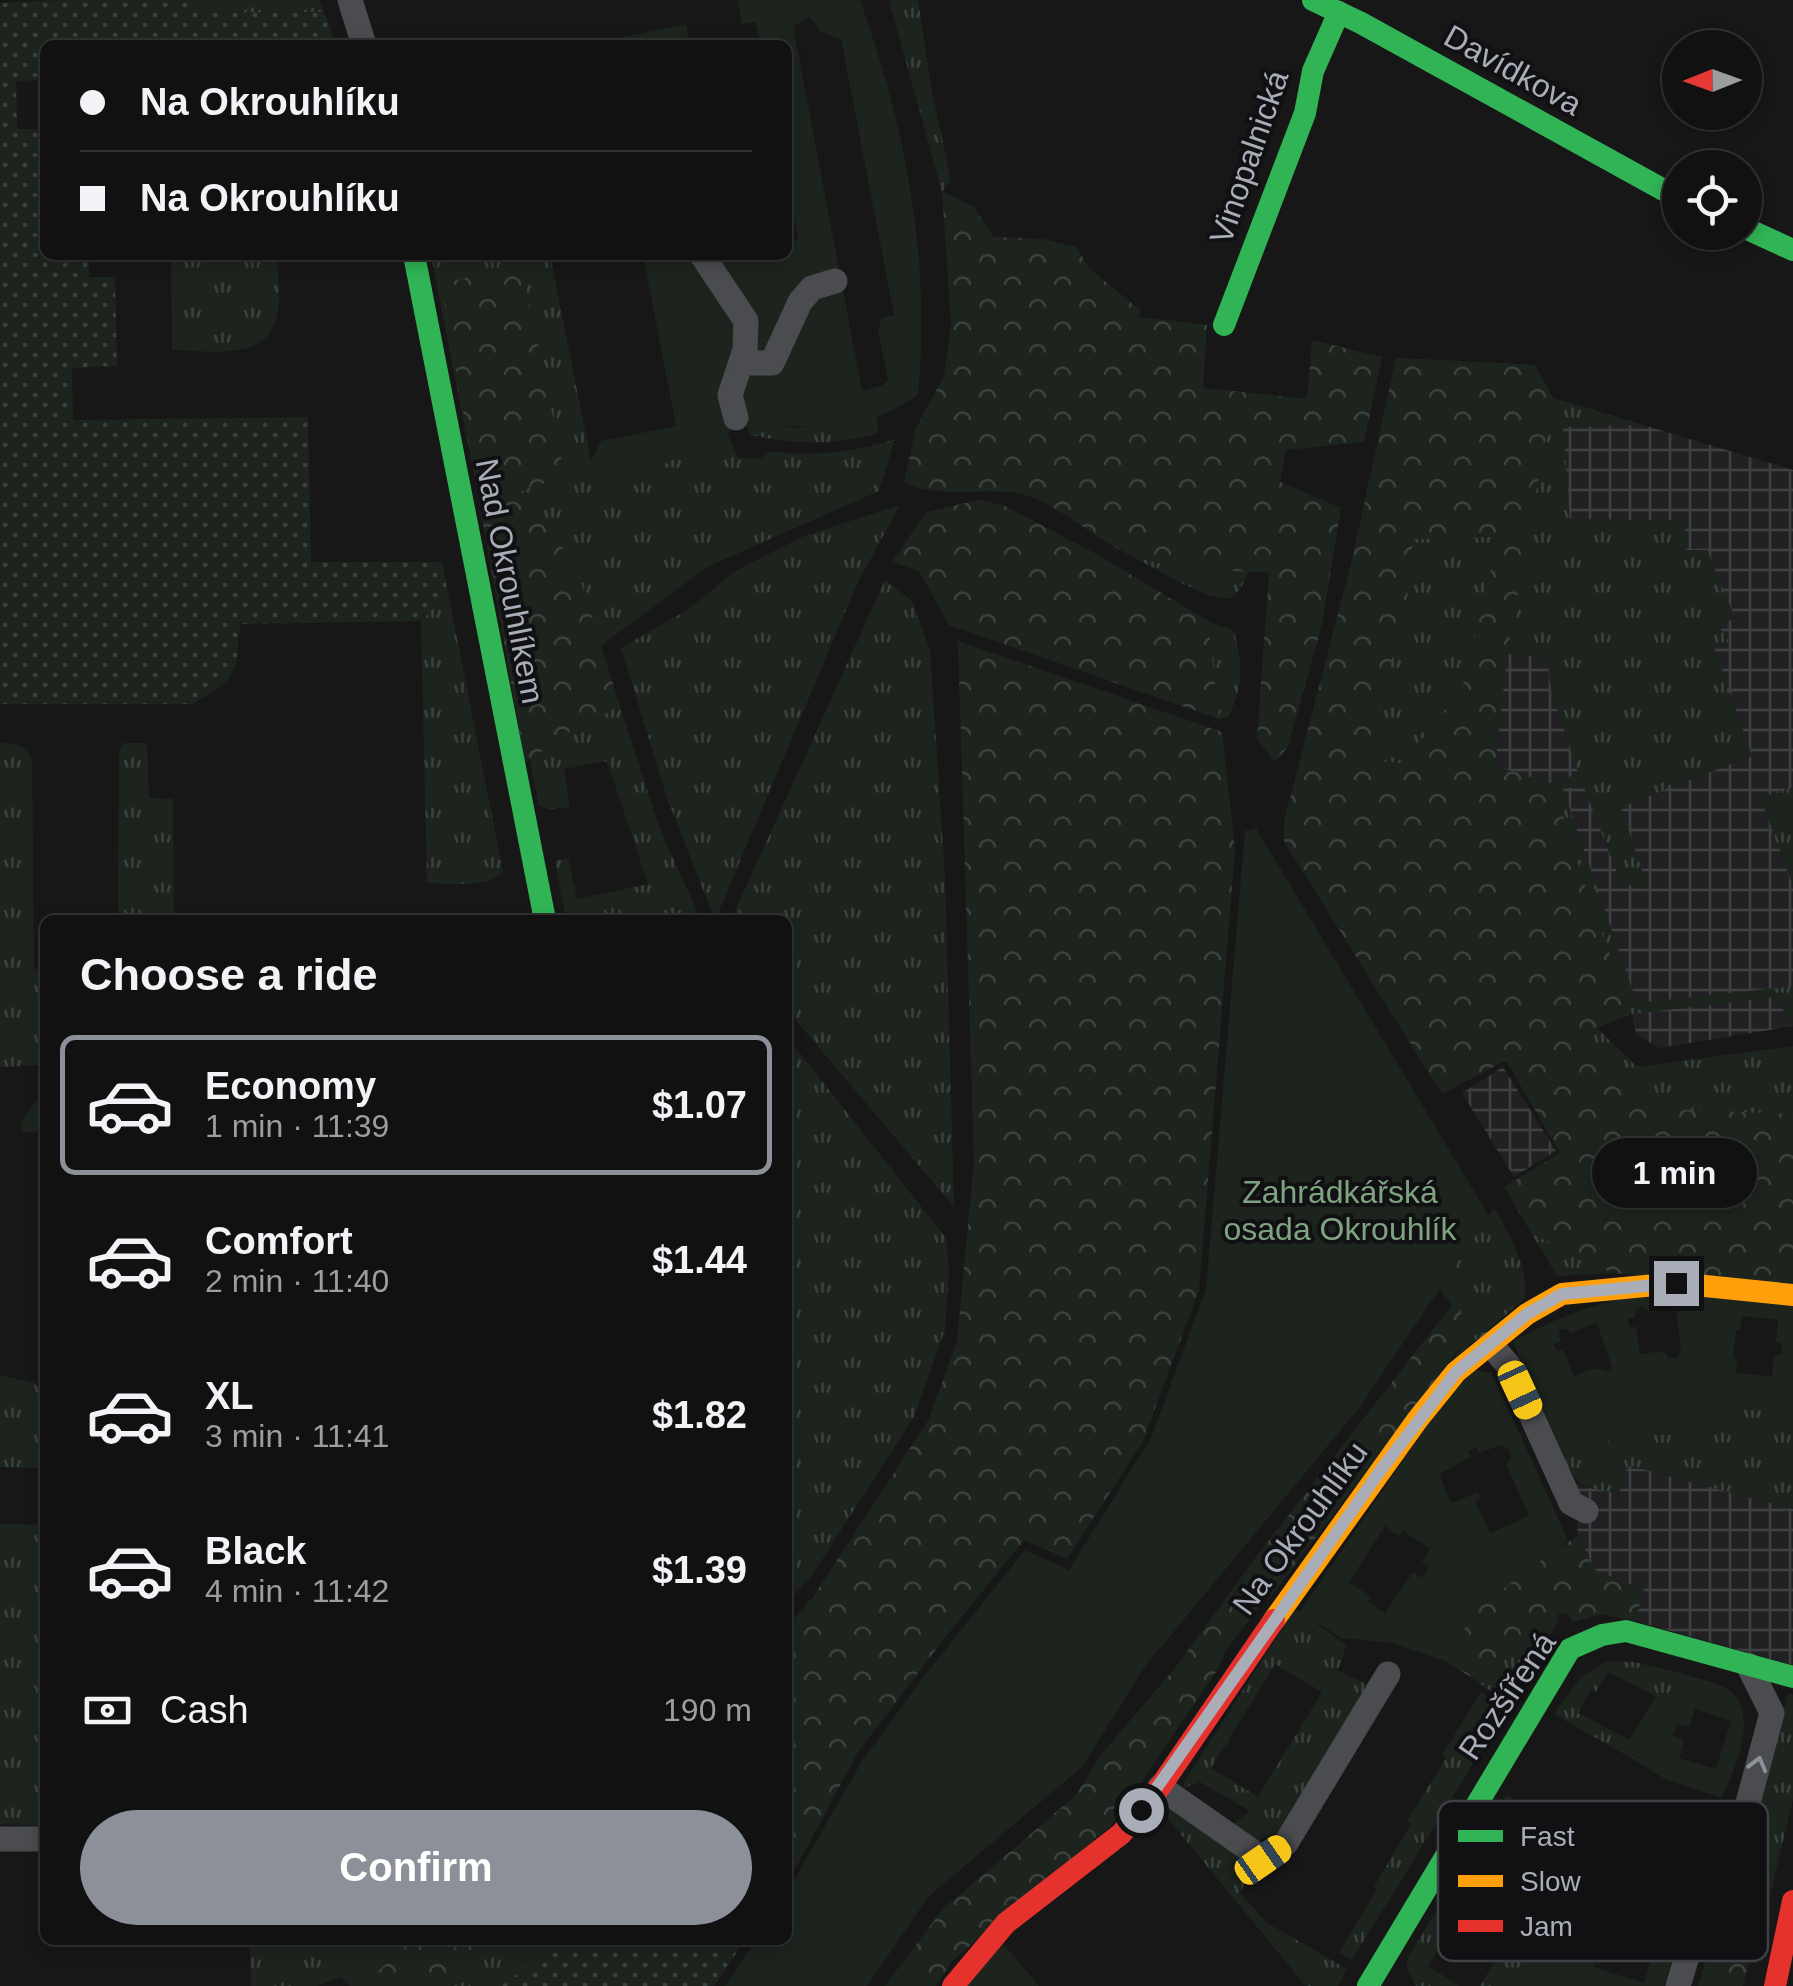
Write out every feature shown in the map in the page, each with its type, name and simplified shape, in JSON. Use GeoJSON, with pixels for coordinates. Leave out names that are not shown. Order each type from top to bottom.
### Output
{"type":"FeatureCollection","features":[{"type":"Feature","properties":{"kind":"street"},"geometry":{"type":"LineString","coordinates":[[350,0],[362,40]]}},
{"type":"Feature","properties":{"kind":"street","name":"Davídkova"},"geometry":{"type":"LineString","coordinates":[[1313,0],[1662,189]]}},
{"type":"Feature","properties":{"kind":"street","name":"Vinopalnická"},"geometry":{"type":"LineString","coordinates":[[1224,325],[1305,113],[1313,71],[1340,12]]}},
{"type":"Feature","properties":{"kind":"street"},"geometry":{"type":"LineString","coordinates":[[1762,236],[1793,250]]}},
{"type":"Feature","properties":{"kind":"street","name":"Nad Okrouhlíkem"},"geometry":{"type":"LineString","coordinates":[[415,260],[544,915]]}},
{"type":"Feature","properties":{"kind":"street"},"geometry":{"type":"LineString","coordinates":[[705,260],[746,321],[745,350],[730,395],[736,418]]}},
{"type":"Feature","properties":{"kind":"street"},"geometry":{"type":"LineString","coordinates":[[741,363],[772,364],[800,302],[812,288],[834,280]]}},
{"type":"Feature","properties":{"kind":"street","name":"Na Okrouhlíku"},"geometry":{"type":"LineString","coordinates":[[953,1986],[1006,1924],[1121,1834],[1160,1787],[1418,1420],[1456,1372],[1490,1344],[1527,1314],[1562,1294],[1676,1283],[1793,1295]]}},
{"type":"Feature","properties":{"kind":"street"},"geometry":{"type":"LineString","coordinates":[[1490,1344],[1508,1366],[1572,1503],[1586,1511]]}},
{"type":"Feature","properties":{"kind":"street","name":"Rozšířená"},"geometry":{"type":"LineString","coordinates":[[1479,1801],[1570,1649],[1602,1635],[1626,1631],[1793,1677]]}},
{"type":"Feature","properties":{"kind":"street"},"geometry":{"type":"LineString","coordinates":[[1748,1665],[1772,1712],[1749,1801]]}},
{"type":"Feature","properties":{"kind":"street"},"geometry":{"type":"LineString","coordinates":[[1160,1787],[1263,1860],[1286,1844],[1388,1674]]}},
{"type":"Feature","properties":{"kind":"street"},"geometry":{"type":"LineString","coordinates":[[0,1838],[40,1839]]}},
{"type":"Feature","properties":{"kind":"street","name":"Rozšířená"},"geometry":{"type":"LineString","coordinates":[[1374,1975],[1438,1869]]}},
{"type":"Feature","properties":{"kind":"street"},"geometry":{"type":"LineString","coordinates":[[1775,1986],[1793,1901]]}},
{"type":"Feature","properties":{"kind":"street"},"geometry":{"type":"LineString","coordinates":[[1678,1986],[1686,1961]]}},
{"type":"Feature","properties":{"kind":"street"},"geometry":{"type":"LineString","coordinates":[[1374,1975],[1396,1986]]}},
{"type":"Feature","properties":{"kind":"shaded area"},"geometry":{"type":"Polygon","coordinates":[[[1553,398],[1793,470],[1793,1026],[1659,1048],[1636,1034],[1632,1014],[1495,766],[1507,654],[1553,398]]]}},
{"type":"Feature","properties":{"kind":"shaded area"},"geometry":{"type":"Polygon","coordinates":[[[1503,1067],[1556,1151],[1514,1177],[1462,1093],[1503,1067]]]}},
{"type":"Feature","properties":{"kind":"shaded area"},"geometry":{"type":"Polygon","coordinates":[[[1627,1465],[1793,1509],[1793,1665],[1635,1621],[1644,1590],[1596,1571],[1578,1536],[1574,1481],[1583,1487],[1619,1493],[1627,1465]]]}},
{"type":"Feature","properties":{"kind":"green space"},"geometry":{"type":"Polygon","coordinates":[[[201,0],[320,0],[324,12],[201,13],[201,0]]]}},
{"type":"Feature","properties":{"kind":"green space"},"geometry":{"type":"Polygon","coordinates":[[[201,0],[202,13],[324,12],[332,40],[40,40],[40,80],[16,81],[17,129],[40,129],[40,260],[89,260],[89,277],[115,277],[117,366],[72,368],[73,420],[308,417],[311,562],[442,562],[448,593],[421,621],[240,624],[236,666],[229,678],[192,704],[0,704],[0,3],[201,0]]]}},
{"type":"Feature","properties":{"kind":"green space"},"geometry":{"type":"Polygon","coordinates":[[[737,0],[860,0],[890,97],[911,195],[921,294],[918,395],[882,415],[845,425],[745,421],[650,471],[599,473],[591,461],[601,441],[676,426],[644,260],[792,260],[792,242],[798,240],[792,206],[792,40],[759,40],[756,22],[742,24],[737,0]],[[810,17],[793,26],[862,391],[888,380],[878,330],[882,318],[894,315],[841,39],[821,32],[810,17]]]}},
{"type":"Feature","properties":{"kind":"green space"},"geometry":{"type":"Polygon","coordinates":[[[889,0],[918,0],[951,180],[942,192],[889,0]]]}},
{"type":"Feature","properties":{"kind":"green space"},"geometry":{"type":"Polygon","coordinates":[[[686,24],[689,40],[608,40],[686,24]]]}},
{"type":"Feature","properties":{"kind":"green space"},"geometry":{"type":"Polygon","coordinates":[[[942,192],[973,206],[994,237],[1043,239],[1076,247],[1090,269],[1140,310],[1139,317],[1207,325],[1203,388],[1307,399],[1312,340],[1382,357],[1364,442],[1286,450],[1280,482],[1341,508],[1322,625],[1288,747],[1274,762],[1257,738],[1269,573],[1154,562],[1118,549],[1059,511],[1025,495],[931,490],[904,482],[916,428],[944,376],[951,323],[942,192]]]}},
{"type":"Feature","properties":{"kind":"green space"},"geometry":{"type":"Polygon","coordinates":[[[171,260],[277,260],[276,319],[270,333],[260,342],[233,351],[172,350],[171,260]]]}},
{"type":"Feature","properties":{"kind":"green space"},"geometry":{"type":"Polygon","coordinates":[[[432,260],[551,260],[591,461],[599,473],[727,433],[738,458],[760,459],[769,452],[833,452],[895,439],[879,491],[709,566],[600,646],[661,832],[699,915],[565,915],[555,861],[568,858],[577,899],[648,884],[607,761],[564,769],[570,807],[539,806],[432,260]]]}},
{"type":"Feature","properties":{"kind":"green space"},"geometry":{"type":"Polygon","coordinates":[[[521,263],[565,475],[517,493],[575,563],[620,706],[572,730],[525,763],[441,284],[521,263]]]}},
{"type":"Feature","properties":{"kind":"green space"},"geometry":{"type":"Polygon","coordinates":[[[1396,358],[1535,365],[1553,398],[1642,425],[1563,427],[1570,519],[1685,520],[1686,550],[1707,550],[1735,618],[1719,626],[1729,642],[1714,647],[1752,756],[1621,807],[1648,889],[1621,883],[1583,785],[1563,789],[1637,1003],[1793,986],[1793,1026],[1790,1027],[1778,997],[1632,1014],[1596,1027],[1637,1067],[1793,1046],[1793,1284],[1612,1273],[1557,1276],[1504,1187],[1560,1153],[1506,1060],[1442,1094],[1284,841],[1284,822],[1352,560],[1396,358]],[[1507,654],[1495,766],[1553,784],[1578,773],[1550,686],[1548,658],[1507,654]]]}},
{"type":"Feature","properties":{"kind":"green space"},"geometry":{"type":"Polygon","coordinates":[[[1396,358],[1535,365],[1553,398],[1507,654],[1495,766],[1553,784],[1632,1014],[1579,1035],[1637,1108],[1793,1114],[1793,1284],[1612,1273],[1534,1235],[1504,1187],[1560,1153],[1506,1060],[1442,1094],[1284,841],[1284,822],[1352,560],[1396,358]],[[1499,537],[1412,539],[1411,581],[1374,733],[1374,760],[1400,763],[1460,697],[1499,537]]]}},
{"type":"Feature","properties":{"kind":"green space"},"geometry":{"type":"Polygon","coordinates":[[[877,417],[878,433],[814,442],[750,435],[745,421],[799,428],[877,417]]]}},
{"type":"Feature","properties":{"kind":"green space"},"geometry":{"type":"Polygon","coordinates":[[[979,500],[1005,506],[1098,555],[1208,621],[1219,719],[949,625],[919,571],[892,562],[926,512],[979,500]]]}},
{"type":"Feature","properties":{"kind":"green space"},"geometry":{"type":"Polygon","coordinates":[[[900,505],[857,584],[717,915],[713,915],[667,798],[621,648],[687,610],[737,570],[804,536],[900,505]]]}},
{"type":"Feature","properties":{"kind":"green space"},"geometry":{"type":"Polygon","coordinates":[[[1122,551],[1163,564],[1249,571],[1230,599],[1211,596],[1181,583],[1122,551]]]}},
{"type":"Feature","properties":{"kind":"green space"},"geometry":{"type":"Polygon","coordinates":[[[885,580],[912,601],[930,650],[945,878],[954,1207],[792,1016],[792,915],[733,915],[885,580]]]}},
{"type":"Feature","properties":{"kind":"green space"},"geometry":{"type":"Polygon","coordinates":[[[448,593],[503,872],[487,881],[467,884],[427,883],[421,621],[448,593]]]}},
{"type":"Feature","properties":{"kind":"green space"},"geometry":{"type":"Polygon","coordinates":[[[1208,621],[1234,631],[1240,665],[1233,705],[1228,717],[1219,719],[1208,621]]]}},
{"type":"Feature","properties":{"kind":"green space"},"geometry":{"type":"Polygon","coordinates":[[[958,641],[1222,732],[1235,850],[1199,1290],[1143,1441],[1067,1559],[1024,1540],[858,1752],[792,1875],[792,1621],[813,1597],[929,1419],[957,1341],[974,1162],[958,641]]]}},
{"type":"Feature","properties":{"kind":"green space"},"geometry":{"type":"Polygon","coordinates":[[[0,743],[19,746],[32,759],[34,969],[40,970],[40,1065],[0,1067],[0,743]]]}},
{"type":"Feature","properties":{"kind":"green space"},"geometry":{"type":"Polygon","coordinates":[[[124,743],[147,743],[149,798],[173,799],[174,915],[118,915],[119,752],[124,743]]]}},
{"type":"Feature","properties":{"kind":"green space"},"geometry":{"type":"Polygon","coordinates":[[[1793,787],[1793,886],[1760,797],[1793,787]]]}},
{"type":"Feature","properties":{"kind":"green space","name":"Zahrádkářská osada Okrouhlík"},"geometry":{"type":"Polygon","coordinates":[[[1256,828],[1489,1216],[1359,1408],[1146,1665],[1082,1767],[928,1897],[867,1986],[725,1986],[753,1945],[792,1945],[792,1884],[862,1761],[922,1679],[1025,1550],[1069,1570],[1151,1438],[1206,1289],[1245,831],[1256,828]]]}},
{"type":"Feature","properties":{"kind":"green space"},"geometry":{"type":"Polygon","coordinates":[[[792,1043],[946,1238],[949,1270],[945,1330],[914,1417],[812,1575],[792,1598],[792,1043]]]}},
{"type":"Feature","properties":{"kind":"green space"},"geometry":{"type":"Polygon","coordinates":[[[40,1096],[40,1133],[21,1132],[26,1114],[40,1096]]]}},
{"type":"Feature","properties":{"kind":"green space"},"geometry":{"type":"Polygon","coordinates":[[[1494,1208],[1521,1263],[1525,1298],[1453,1360],[1475,1326],[1439,1287],[1494,1208]]]}},
{"type":"Feature","properties":{"kind":"green space"},"geometry":{"type":"Polygon","coordinates":[[[1647,1293],[1793,1301],[1793,1412],[1741,1409],[1740,1430],[1627,1438],[1563,1455],[1513,1342],[1561,1318],[1647,1293]],[[1641,1306],[1635,1318],[1628,1319],[1629,1327],[1636,1327],[1640,1354],[1664,1351],[1669,1358],[1677,1358],[1681,1351],[1676,1309],[1649,1312],[1641,1306]],[[1742,1316],[1740,1330],[1736,1331],[1733,1358],[1737,1359],[1736,1373],[1772,1377],[1774,1355],[1781,1355],[1782,1344],[1776,1342],[1778,1320],[1742,1316]],[[1597,1323],[1571,1333],[1566,1328],[1559,1331],[1560,1342],[1554,1344],[1557,1351],[1563,1350],[1574,1376],[1596,1368],[1607,1372],[1612,1367],[1597,1323]]]}},
{"type":"Feature","properties":{"kind":"green space"},"geometry":{"type":"Polygon","coordinates":[[[1452,1305],[1476,1326],[1273,1594],[1225,1651],[1220,1666],[1112,1825],[952,1961],[936,1986],[885,1986],[942,1910],[1076,1795],[1100,1756],[1175,1668],[1452,1305]]]}},
{"type":"Feature","properties":{"kind":"green space"},"geometry":{"type":"Polygon","coordinates":[[[1476,1370],[1492,1373],[1568,1540],[1478,1608],[1443,1660],[1392,1643],[1342,1638],[1299,1613],[1445,1399],[1476,1370]],[[1501,1445],[1479,1453],[1476,1448],[1469,1451],[1471,1457],[1439,1474],[1451,1503],[1478,1492],[1481,1497],[1475,1501],[1490,1533],[1529,1516],[1506,1464],[1511,1459],[1510,1450],[1501,1445]],[[1385,1526],[1349,1582],[1385,1613],[1413,1572],[1422,1578],[1429,1567],[1422,1562],[1430,1549],[1403,1531],[1399,1536],[1385,1526]]]}},
{"type":"Feature","properties":{"kind":"green space"},"geometry":{"type":"Polygon","coordinates":[[[0,1375],[35,1383],[40,1390],[40,1468],[0,1467],[0,1375]]]}},
{"type":"Feature","properties":{"kind":"green space"},"geometry":{"type":"Polygon","coordinates":[[[1740,1409],[1793,1412],[1793,1509],[1628,1465],[1619,1493],[1597,1489],[1578,1481],[1563,1455],[1627,1438],[1739,1430],[1740,1409]]]}},
{"type":"Feature","properties":{"kind":"green space"},"geometry":{"type":"Polygon","coordinates":[[[0,1524],[40,1525],[40,1826],[0,1824],[0,1524]]]}},
{"type":"Feature","properties":{"kind":"green space"},"geometry":{"type":"Polygon","coordinates":[[[1578,1536],[1596,1571],[1644,1590],[1635,1621],[1601,1614],[1573,1622],[1569,1615],[1559,1613],[1474,1679],[1443,1660],[1478,1608],[1528,1567],[1578,1536]]]}},
{"type":"Feature","properties":{"kind":"green space"},"geometry":{"type":"Polygon","coordinates":[[[1295,1609],[1346,1645],[1338,1671],[1365,1683],[1366,1688],[1279,1832],[1257,1841],[1229,1827],[1250,1811],[1200,1782],[1184,1788],[1184,1782],[1295,1609]],[[1275,1664],[1227,1748],[1211,1768],[1258,1797],[1322,1692],[1275,1664]]]}},
{"type":"Feature","properties":{"kind":"green space"},"geometry":{"type":"Polygon","coordinates":[[[1559,1613],[1558,1621],[1508,1704],[1474,1679],[1559,1613]]]}},
{"type":"Feature","properties":{"kind":"green space"},"geometry":{"type":"Polygon","coordinates":[[[1607,1661],[1634,1662],[1684,1674],[1633,1759],[1554,1714],[1580,1678],[1607,1661]],[[1608,1672],[1596,1692],[1591,1690],[1578,1713],[1629,1740],[1656,1696],[1608,1672]]]}},
{"type":"Feature","properties":{"kind":"green space"},"geometry":{"type":"Polygon","coordinates":[[[1684,1674],[1726,1688],[1739,1702],[1743,1714],[1742,1743],[1722,1798],[1665,1779],[1633,1759],[1684,1674]],[[1695,1709],[1689,1727],[1677,1724],[1673,1736],[1684,1740],[1679,1758],[1716,1769],[1731,1721],[1695,1709]]]}},
{"type":"Feature","properties":{"kind":"green space"},"geometry":{"type":"Polygon","coordinates":[[[1481,1692],[1506,1710],[1450,1801],[1438,1801],[1438,1820],[1352,1960],[1339,1953],[1411,1824],[1407,1821],[1446,1758],[1442,1755],[1481,1692]]]}},
{"type":"Feature","properties":{"kind":"green space"},"geometry":{"type":"Polygon","coordinates":[[[1788,1694],[1793,1695],[1793,1799],[1768,1904],[1768,1801],[1759,1801],[1788,1694]]]}},
{"type":"Feature","properties":{"kind":"green space"},"geometry":{"type":"Polygon","coordinates":[[[1162,1804],[1242,1858],[1247,1871],[1240,1893],[1267,1923],[1347,1969],[1338,1986],[1306,1986],[1159,1808],[1162,1804]]]}},
{"type":"Feature","properties":{"kind":"green space"},"geometry":{"type":"Polygon","coordinates":[[[1438,1908],[1438,1950],[1428,1966],[1459,1986],[1416,1986],[1406,1966],[1438,1908]]]}},
{"type":"Feature","properties":{"kind":"green space"},"geometry":{"type":"Polygon","coordinates":[[[1001,1941],[1039,1986],[965,1986],[1001,1941]]]}},
{"type":"Feature","properties":{"kind":"green space"},"geometry":{"type":"Polygon","coordinates":[[[250,1945],[313,1945],[350,1986],[340,1977],[317,1986],[251,1986],[250,1945]]]}},
{"type":"Feature","properties":{"kind":"green space"},"geometry":{"type":"Polygon","coordinates":[[[313,1945],[406,1945],[361,1986],[350,1986],[313,1945]]]}},
{"type":"Feature","properties":{"kind":"green space"},"geometry":{"type":"Polygon","coordinates":[[[406,1945],[484,1945],[439,1986],[361,1986],[406,1945]]]}},
{"type":"Feature","properties":{"kind":"green space"},"geometry":{"type":"Polygon","coordinates":[[[484,1945],[570,1945],[517,1986],[439,1986],[484,1945]]]}},
{"type":"Feature","properties":{"kind":"green space"},"geometry":{"type":"Polygon","coordinates":[[[553,1945],[742,1945],[714,1986],[502,1986],[553,1945]]]}},
{"type":"Feature","properties":{"kind":"green space"},"geometry":{"type":"Polygon","coordinates":[[[1495,1961],[1532,1961],[1523,1986],[1480,1986],[1495,1961]]]}},
{"type":"Feature","properties":{"kind":"green space"},"geometry":{"type":"Polygon","coordinates":[[[1531,1961],[1595,1961],[1593,1967],[1644,1983],[1651,1961],[1672,1961],[1664,1986],[1523,1986],[1531,1961]]]}},
{"type":"Feature","properties":{"kind":"green space"},"geometry":{"type":"Polygon","coordinates":[[[1705,1961],[1749,1961],[1743,1986],[1698,1986],[1705,1961]]]}},
{"type":"Feature","properties":{"kind":"traffic: fast"},"geometry":{"type":"LineString","coordinates":[[1313,0],[1662,189]]}},
{"type":"Feature","properties":{"kind":"traffic: fast"},"geometry":{"type":"LineString","coordinates":[[1224,325],[1305,113],[1313,71],[1339,12]]}},
{"type":"Feature","properties":{"kind":"traffic: fast"},"geometry":{"type":"LineString","coordinates":[[1762,236],[1793,250]]}},
{"type":"Feature","properties":{"kind":"traffic: fast"},"geometry":{"type":"LineString","coordinates":[[415,260],[544,915]]}},
{"type":"Feature","properties":{"kind":"traffic: fast"},"geometry":{"type":"LineString","coordinates":[[1479,1801],[1570,1649],[1602,1635],[1626,1631],[1793,1677]]}},
{"type":"Feature","properties":{"kind":"traffic: fast"},"geometry":{"type":"LineString","coordinates":[[1368,1986],[1438,1869]]}},
{"type":"Feature","properties":{"kind":"traffic: slow"},"geometry":{"type":"LineString","coordinates":[[1274,1620],[1456,1372],[1527,1314],[1562,1294],[1676,1283],[1793,1295]]}},
{"type":"Feature","properties":{"kind":"traffic: jam"},"geometry":{"type":"LineString","coordinates":[[953,1986],[1006,1923],[1121,1834],[1160,1787],[1274,1620]]}},
{"type":"Feature","properties":{"kind":"traffic: jam"},"geometry":{"type":"LineString","coordinates":[[1775,1986],[1793,1901]]}},
{"type":"Feature","properties":{"kind":"route"},"geometry":{"type":"LineString","coordinates":[[1141,1810],[1380,1471],[1456,1372],[1527,1314],[1562,1294],[1676,1283]]}}]}
